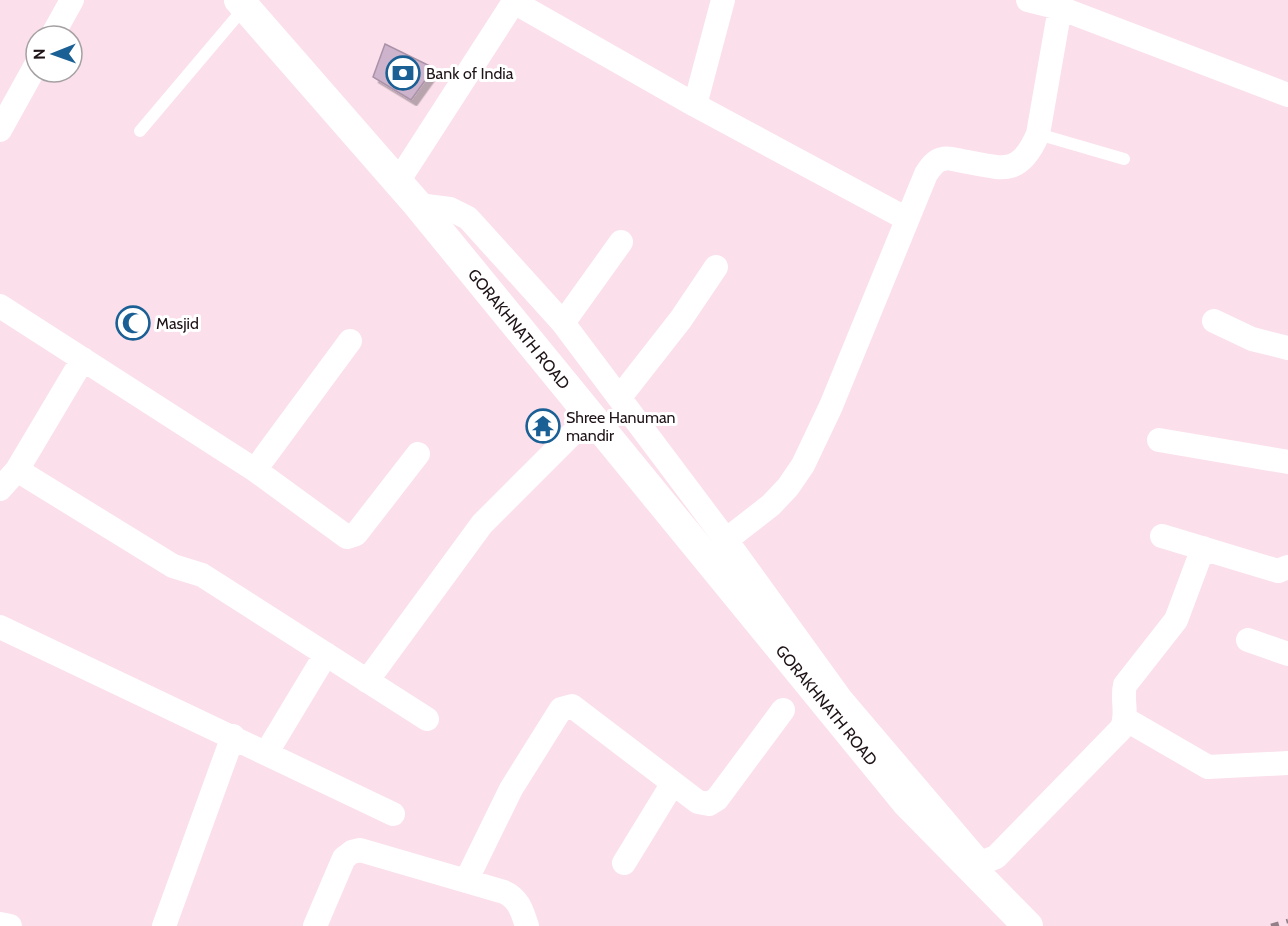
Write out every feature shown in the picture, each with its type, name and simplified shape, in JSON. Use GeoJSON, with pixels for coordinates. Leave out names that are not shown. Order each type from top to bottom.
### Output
{"type":"FeatureCollection","features":[{"type":"Feature","properties":{"kind":"street"},"geometry":{"type":"LineString","coordinates":[[59,24],[72,0]]}},
{"type":"Feature","properties":{"kind":"street"},"geometry":{"type":"LineString","coordinates":[[695,105],[723,0]]}},
{"type":"Feature","properties":{"kind":"street"},"geometry":{"type":"LineString","coordinates":[[1028,0],[1060,8],[1288,95]]}},
{"type":"Feature","properties":{"kind":"street"},"geometry":{"type":"LineString","coordinates":[[397,183],[515,1],[695,105],[907,219]]}},
{"type":"Feature","properties":{"kind":"street","name":"GORAKHNATH ROAD"},"geometry":{"type":"LineString","coordinates":[[242,4],[418,205],[907,803],[1028,926]]}},
{"type":"Feature","properties":{"kind":"street"},"geometry":{"type":"LineString","coordinates":[[726,540],[771,505],[788,487],[802,465],[831,406],[907,219],[926,174],[933,164],[944,158],[998,167],[1012,166],[1024,160],[1038,134],[1060,8]]}},
{"type":"Feature","properties":{"kind":"street"},"geometry":{"type":"LineString","coordinates":[[3,117],[24,84]]}},
{"type":"Feature","properties":{"kind":"street"},"geometry":{"type":"LineString","coordinates":[[418,205],[450,209],[468,218],[563,323],[726,540],[841,699],[977,859],[986,861],[996,857],[1121,729],[1125,719],[1122,696],[1125,685],[1176,620],[1203,548]]}},
{"type":"Feature","properties":{"kind":"street"},"geometry":{"type":"LineString","coordinates":[[563,323],[621,242]]}},
{"type":"Feature","properties":{"kind":"street"},"geometry":{"type":"LineString","coordinates":[[620,398],[681,319],[716,267]]}},
{"type":"Feature","properties":{"kind":"street"},"geometry":{"type":"LineString","coordinates":[[0,306],[255,470],[347,537],[356,534],[418,454]]}},
{"type":"Feature","properties":{"kind":"street"},"geometry":{"type":"LineString","coordinates":[[1214,321],[1252,339],[1288,348]]}},
{"type":"Feature","properties":{"kind":"street"},"geometry":{"type":"LineString","coordinates":[[255,470],[350,342]]}},
{"type":"Feature","properties":{"kind":"street"},"geometry":{"type":"LineString","coordinates":[[0,489],[17,470],[83,358]]}},
{"type":"Feature","properties":{"kind":"street"},"geometry":{"type":"LineString","coordinates":[[367,681],[482,524],[574,432]]}},
{"type":"Feature","properties":{"kind":"street"},"geometry":{"type":"LineString","coordinates":[[1159,440],[1288,462]]}},
{"type":"Feature","properties":{"kind":"street"},"geometry":{"type":"LineString","coordinates":[[17,470],[174,566],[202,575],[427,719]]}},
{"type":"Feature","properties":{"kind":"street"},"geometry":{"type":"LineString","coordinates":[[1162,536],[1278,571],[1288,567]]}},
{"type":"Feature","properties":{"kind":"street"},"geometry":{"type":"LineString","coordinates":[[0,627],[267,752],[393,814]]}},
{"type":"Feature","properties":{"kind":"street"},"geometry":{"type":"LineString","coordinates":[[1248,640],[1288,654]]}},
{"type":"Feature","properties":{"kind":"street"},"geometry":{"type":"LineString","coordinates":[[267,752],[326,654]]}},
{"type":"Feature","properties":{"kind":"street"},"geometry":{"type":"LineString","coordinates":[[466,881],[511,789],[561,709],[572,706],[698,802],[709,804],[717,799],[783,710]]}},
{"type":"Feature","properties":{"kind":"street"},"geometry":{"type":"LineString","coordinates":[[1125,719],[1208,767],[1288,763]]}},
{"type":"Feature","properties":{"kind":"street"},"geometry":{"type":"LineString","coordinates":[[164,926],[233,736]]}},
{"type":"Feature","properties":{"kind":"street"},"geometry":{"type":"LineString","coordinates":[[624,863],[673,783]]}},
{"type":"Feature","properties":{"kind":"street"},"geometry":{"type":"LineString","coordinates":[[315,926],[344,858],[360,850],[513,896],[527,926]]}},
{"type":"Feature","properties":{"kind":"street"},"geometry":{"type":"LineString","coordinates":[[0,924],[10,926]]}},
{"type":"Feature","properties":{"kind":"lane"},"geometry":{"type":"LineString","coordinates":[[140,131],[242,4]]}},
{"type":"Feature","properties":{"kind":"lane"},"geometry":{"type":"LineString","coordinates":[[1038,134],[1124,159]]}},
{"type":"Feature","properties":{"kind":"building","name":"Bank of India"},"geometry":{"type":"Polygon","coordinates":[[[385,44],[434,68],[411,100],[373,77],[385,44]]]}},
{"type":"Feature","properties":{"kind":"railway"},"geometry":{"type":"LineString","coordinates":[[1271,926],[1288,921]]}},
{"type":"Feature","properties":{"kind":"place","name":"Bank of India"},"geometry":{"type":"Point","coordinates":[403,73]}},
{"type":"Feature","properties":{"kind":"place","name":"Masjid"},"geometry":{"type":"Point","coordinates":[133,323]}},
{"type":"Feature","properties":{"kind":"place","name":"Shree Hanuman mandir"},"geometry":{"type":"Point","coordinates":[543,426]}}]}
